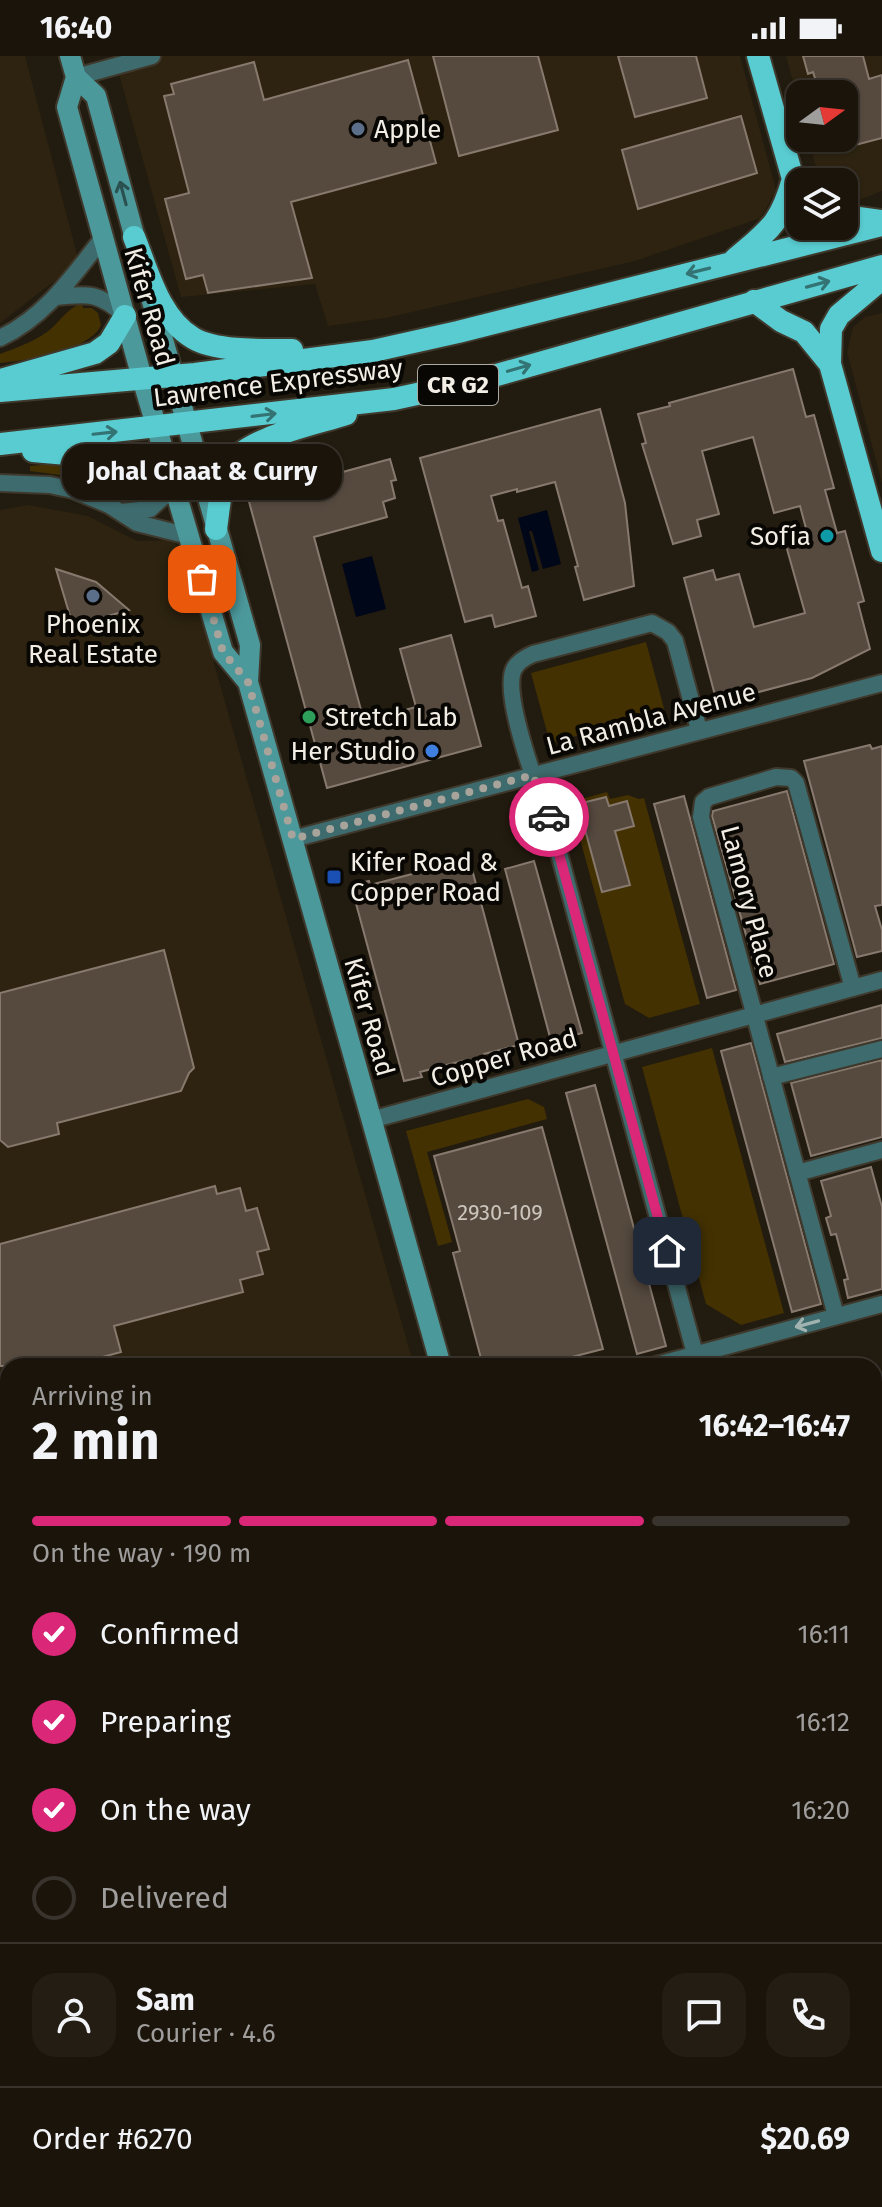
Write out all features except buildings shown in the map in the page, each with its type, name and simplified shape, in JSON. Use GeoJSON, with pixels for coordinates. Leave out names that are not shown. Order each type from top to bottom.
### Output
{"type":"FeatureCollection","features":[{"type":"Feature","properties":{"kind":"highway"},"geometry":{"type":"LineString","coordinates":[[758,56],[791,168]]}},
{"type":"Feature","properties":{"kind":"highway"},"geometry":{"type":"LineString","coordinates":[[732,262],[775,224],[786,206]]}},
{"type":"Feature","properties":{"kind":"highway"},"geometry":{"type":"LineString","coordinates":[[858,219],[882,223]]}},
{"type":"Feature","properties":{"kind":"highway","name":"Lawrence Expressway"},"geometry":{"type":"LineString","coordinates":[[0,391],[172,377],[373,351],[882,223]]}},
{"type":"Feature","properties":{"kind":"highway"},"geometry":{"type":"LineString","coordinates":[[134,237],[155,290],[173,321],[194,339],[222,346],[262,350],[373,351]]}},
{"type":"Feature","properties":{"kind":"highway","name":"Lawrence Expressway"},"geometry":{"type":"LineString","coordinates":[[0,446],[394,399],[472,382],[882,266]]}},
{"type":"Feature","properties":{"kind":"highway"},"geometry":{"type":"LineString","coordinates":[[882,279],[839,315],[831,329],[830,364],[882,551]]}},
{"type":"Feature","properties":{"kind":"highway"},"geometry":{"type":"LineString","coordinates":[[754,301],[781,321],[804,332],[830,364]]}},
{"type":"Feature","properties":{"kind":"highway"},"geometry":{"type":"LineString","coordinates":[[0,380],[95,353],[109,343],[125,316]]}},
{"type":"Feature","properties":{"kind":"highway"},"geometry":{"type":"LineString","coordinates":[[216,529],[228,468],[237,454],[256,444],[394,399]]}},
{"type":"Feature","properties":{"kind":"highway"},"geometry":{"type":"LineString","coordinates":[[0,446],[125,459],[145,466],[175,486]]}},
{"type":"Feature","properties":{"kind":"main road","name":"Kifer Road"},"geometry":{"type":"LineString","coordinates":[[70,56],[76,77],[96,96],[172,377],[250,645],[248,682],[439,1358]]}},
{"type":"Feature","properties":{"kind":"main road","name":"Kifer Road"},"geometry":{"type":"LineString","coordinates":[[76,77],[67,107],[102,239],[223,652],[248,682]]}},
{"type":"Feature","properties":{"kind":"street"},"geometry":{"type":"LineString","coordinates":[[76,77],[152,56]]}},
{"type":"Feature","properties":{"kind":"street"},"geometry":{"type":"LineString","coordinates":[[0,338],[26,323],[56,297],[102,239]]}},
{"type":"Feature","properties":{"kind":"street"},"geometry":{"type":"LineString","coordinates":[[56,297],[97,296],[125,316]]}},
{"type":"Feature","properties":{"kind":"street"},"geometry":{"type":"LineString","coordinates":[[0,483],[50,485],[73,490],[92,496],[137,523],[189,536]]}},
{"type":"Feature","properties":{"kind":"street"},"geometry":{"type":"LineString","coordinates":[[118,512],[150,509],[175,486]]}},
{"type":"Feature","properties":{"kind":"street"},"geometry":{"type":"LineString","coordinates":[[695,1354],[548,813],[533,775],[511,693],[511,679],[517,664],[533,654],[642,624],[661,627],[675,641],[699,730]]}},
{"type":"Feature","properties":{"kind":"street","name":"La Rambla Avenue"},"geometry":{"type":"LineString","coordinates":[[293,839],[882,683]]}},
{"type":"Feature","properties":{"kind":"street","name":"Lamory Place"},"geometry":{"type":"LineString","coordinates":[[836,1316],[754,1014],[701,809],[703,802],[715,793],[776,777],[791,778],[800,790],[853,988]]}},
{"type":"Feature","properties":{"kind":"street","name":"Copper Road"},"geometry":{"type":"LineString","coordinates":[[371,1120],[882,980]]}},
{"type":"Feature","properties":{"kind":"street"},"geometry":{"type":"LineString","coordinates":[[771,1077],[882,1049]]}},
{"type":"Feature","properties":{"kind":"street"},"geometry":{"type":"LineString","coordinates":[[797,1173],[882,1150]]}},
{"type":"Feature","properties":{"kind":"street"},"geometry":{"type":"LineString","coordinates":[[681,1358],[882,1304]]}},
{"type":"Feature","properties":{"kind":"shaded area"},"geometry":{"type":"Polygon","coordinates":[[[0,56],[25,56],[79,262],[0,323],[0,56]]]}},
{"type":"Feature","properties":{"kind":"shaded area"},"geometry":{"type":"Polygon","coordinates":[[[114,56],[740,56],[776,190],[761,218],[635,261],[386,318],[328,326],[315,284],[181,297],[114,56]]]}},
{"type":"Feature","properties":{"kind":"shaded area"},"geometry":{"type":"Polygon","coordinates":[[[786,56],[882,56],[882,191],[858,200],[858,168],[816,168],[812,152],[858,152],[858,80],[793,80],[786,56]]]}},
{"type":"Feature","properties":{"kind":"shaded area"},"geometry":{"type":"Polygon","coordinates":[[[82,303],[83,308],[92,308],[98,313],[101,325],[95,334],[56,353],[0,363],[0,354],[42,336],[72,308],[82,303]]]}},
{"type":"Feature","properties":{"kind":"shaded area"},"geometry":{"type":"Polygon","coordinates":[[[882,313],[882,483],[847,352],[853,327],[865,317],[882,313]]]}},
{"type":"Feature","properties":{"kind":"shaded area"},"geometry":{"type":"Polygon","coordinates":[[[65,463],[118,467],[151,479],[153,485],[137,496],[75,477],[30,471],[30,466],[65,463]]]}},
{"type":"Feature","properties":{"kind":"shaded area"},"geometry":{"type":"Polygon","coordinates":[[[28,505],[88,516],[137,541],[168,540],[175,543],[184,558],[412,1358],[0,1358],[0,510],[28,505]]]}},
{"type":"Feature","properties":{"kind":"shaded area"},"geometry":{"type":"Polygon","coordinates":[[[646,642],[665,712],[550,743],[531,673],[646,642]]]}},
{"type":"Feature","properties":{"kind":"shaded area"},"geometry":{"type":"Polygon","coordinates":[[[607,792],[610,799],[628,795],[644,798],[700,1004],[649,1018],[625,1004],[570,802],[607,792]]]}},
{"type":"Feature","properties":{"kind":"shaded area"},"geometry":{"type":"Polygon","coordinates":[[[712,1048],[784,1313],[741,1325],[706,1304],[642,1067],[712,1048]]]}},
{"type":"Feature","properties":{"kind":"shaded area"},"geometry":{"type":"Polygon","coordinates":[[[528,1099],[544,1107],[547,1119],[427,1152],[452,1242],[438,1246],[406,1131],[528,1099]]]}},
{"type":"Feature","properties":{"kind":"water"},"geometry":{"type":"Polygon","coordinates":[[[547,510],[561,564],[543,569],[532,531],[529,531],[539,570],[532,572],[518,518],[547,510]]]}},
{"type":"Feature","properties":{"kind":"water"},"geometry":{"type":"Polygon","coordinates":[[[372,556],[386,609],[356,617],[342,564],[372,556]]]}},
{"type":"Feature","properties":{"kind":"way so far"},"geometry":{"type":"LineString","coordinates":[[202,579],[223,652],[248,682],[293,839],[533,775],[549,817]]}},
{"type":"Feature","properties":{"kind":"place","name":"Apple"},"geometry":{"type":"Point","coordinates":[358,129]}},
{"type":"Feature","properties":{"kind":"place","name":"Sofía"},"geometry":{"type":"Point","coordinates":[827,536]}},
{"type":"Feature","properties":{"kind":"place","name":"Johal Chaat & Curry"},"geometry":{"type":"Point","coordinates":[202,579]}},
{"type":"Feature","properties":{"kind":"place","name":"Phoenix Real Estate"},"geometry":{"type":"Point","coordinates":[93,596]}},
{"type":"Feature","properties":{"kind":"place","name":"Stretch Lab"},"geometry":{"type":"Point","coordinates":[309,717]}},
{"type":"Feature","properties":{"kind":"place","name":"Her Studio"},"geometry":{"type":"Point","coordinates":[432,751]}},
{"type":"Feature","properties":{"kind":"place","name":"Kifer Road & Copper Road"},"geometry":{"type":"Point","coordinates":[334,877]}},
{"type":"Feature","properties":{"kind":"route"},"geometry":{"type":"LineString","coordinates":[[549,817],[667,1251]]}}]}
